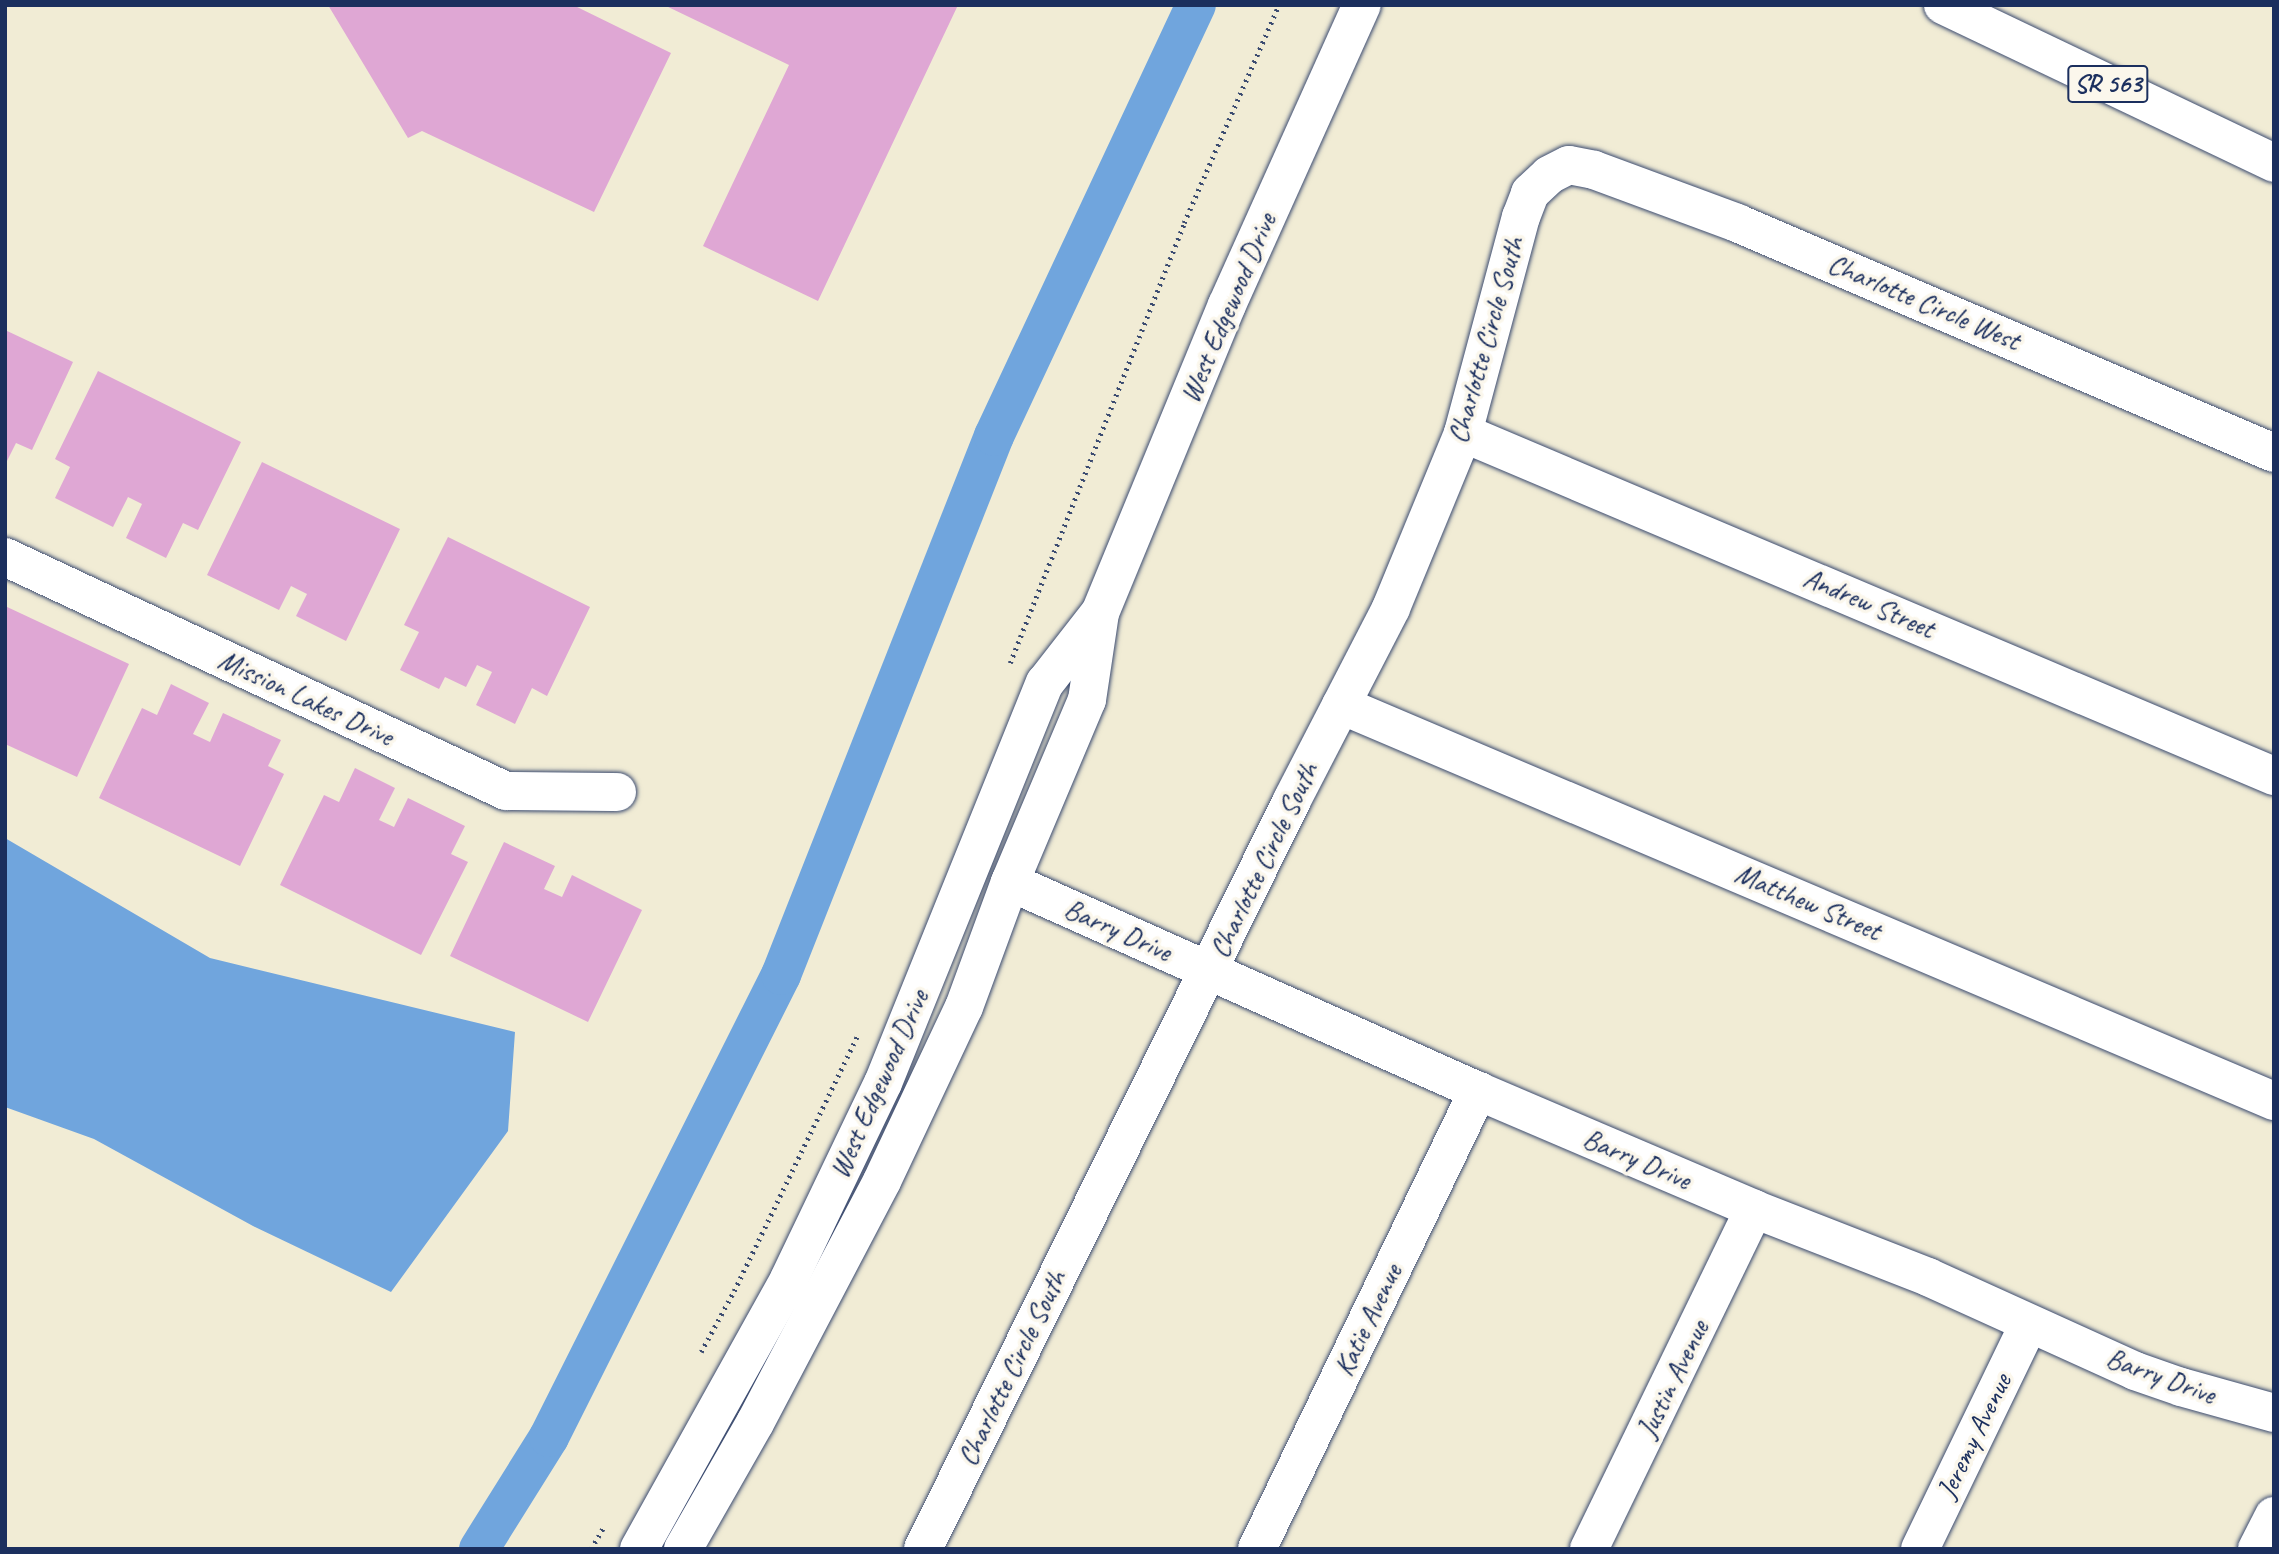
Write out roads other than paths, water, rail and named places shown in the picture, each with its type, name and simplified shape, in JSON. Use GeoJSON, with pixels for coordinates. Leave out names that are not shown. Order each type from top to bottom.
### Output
{"type":"FeatureCollection","features":[{"type":"Feature","properties":{"kind":"street","name":"West Edgewood Drive"},"geometry":{"type":"LineString","coordinates":[[683,1549],[755,1423],[882,1181],[964,1007],[1010,882],[1087,700],[1100,614],[1227,305],[1362,5]]}},
{"type":"Feature","properties":{"kind":"street","name":"SR 563"},"geometry":{"type":"LineString","coordinates":[[1943,5],[2274,163]]}},
{"type":"Feature","properties":{"kind":"street","name":"Charlotte Circle South"},"geometry":{"type":"LineString","coordinates":[[923,1549],[1391,608],[1463,433],[1525,205],[1531,193],[1549,175],[1569,165]]}},
{"type":"Feature","properties":{"kind":"street","name":"Charlotte Circle West"},"geometry":{"type":"LineString","coordinates":[[1569,165],[1594,170],[1737,223],[2274,453]]}},
{"type":"Feature","properties":{"kind":"street","name":"Andrew Street"},"geometry":{"type":"LineString","coordinates":[[1463,433],[2274,776]]}},
{"type":"Feature","properties":{"kind":"street","name":"Mission Lakes Drive"},"geometry":{"type":"LineString","coordinates":[[5,557],[506,791],[617,792]]}},
{"type":"Feature","properties":{"kind":"street","name":"West Edgewood Drive"},"geometry":{"type":"LineString","coordinates":[[639,1549],[789,1279],[883,1083],[1045,683],[1100,614]]}},
{"type":"Feature","properties":{"kind":"street","name":"Matthew Street"},"geometry":{"type":"LineString","coordinates":[[1341,705],[2274,1101]]}},
{"type":"Feature","properties":{"kind":"street","name":"Barry Drive"},"geometry":{"type":"LineString","coordinates":[[1010,882],[1478,1091],[1754,1209],[1928,1278],[2169,1383],[2274,1413]]}},
{"type":"Feature","properties":{"kind":"street","name":"Katie Avenue"},"geometry":{"type":"LineString","coordinates":[[1257,1549],[1478,1091]]}},
{"type":"Feature","properties":{"kind":"street","name":"Justin Avenue"},"geometry":{"type":"LineString","coordinates":[[1588,1549],[1754,1209]]}},
{"type":"Feature","properties":{"kind":"street","name":"Jeremy Avenue"},"geometry":{"type":"LineString","coordinates":[[1920,1549],[2029,1324]]}},
{"type":"Feature","properties":{"kind":"street"},"geometry":{"type":"LineString","coordinates":[[2257,1549],[2274,1516]]}},
{"type":"Feature","properties":{"kind":"water"},"geometry":{"type":"Polygon","coordinates":[[[5,838],[210,958],[515,1032],[508,1131],[391,1292],[253,1226],[94,1139],[5,1107],[5,838]]]}},
{"type":"Feature","properties":{"kind":"waterway"},"geometry":{"type":"LineString","coordinates":[[479,1549],[549,1437],[781,975],[994,436],[1196,5]]}}]}
